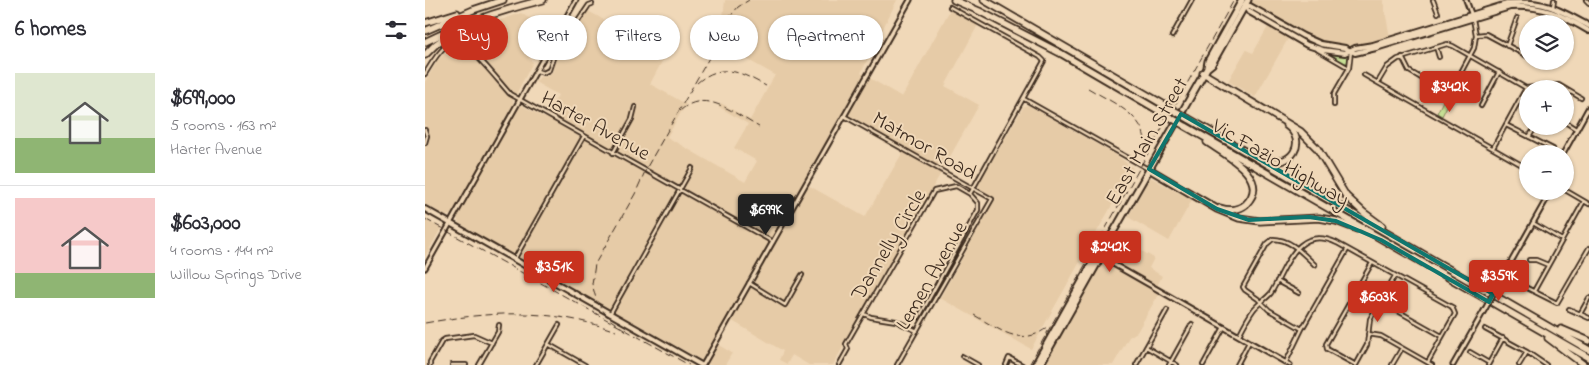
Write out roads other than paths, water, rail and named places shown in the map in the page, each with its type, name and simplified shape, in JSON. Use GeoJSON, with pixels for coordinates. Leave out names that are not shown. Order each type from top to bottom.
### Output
{"type":"FeatureCollection","features":[{"type":"Feature","properties":{"kind":"highway"},"geometry":{"type":"LineString","coordinates":[[425,23],[497,0]]}},
{"type":"Feature","properties":{"kind":"highway"},"geometry":{"type":"LineString","coordinates":[[425,31],[473,10],[503,0]]}},
{"type":"Feature","properties":{"kind":"highway"},"geometry":{"type":"LineString","coordinates":[[425,42],[492,14],[543,0]]}},
{"type":"Feature","properties":{"kind":"highway","name":"Vic Fazio Highway"},"geometry":{"type":"LineString","coordinates":[[954,0],[1062,54],[1381,240],[1589,358]]}},
{"type":"Feature","properties":{"kind":"highway","name":"Vic Fazio Highway"},"geometry":{"type":"LineString","coordinates":[[984,0],[1589,350]]}},
{"type":"Feature","properties":{"kind":"highway"},"geometry":{"type":"LineString","coordinates":[[425,55],[446,36],[492,14]]}},
{"type":"Feature","properties":{"kind":"highway"},"geometry":{"type":"LineString","coordinates":[[1202,75],[1287,125],[1295,134],[1294,152],[1290,157],[1281,162],[1270,161],[1242,150]]}},
{"type":"Feature","properties":{"kind":"highway"},"geometry":{"type":"LineString","coordinates":[[1202,75],[1301,131],[1317,148],[1337,184],[1351,202],[1406,243]]}},
{"type":"Feature","properties":{"kind":"highway"},"geometry":{"type":"LineString","coordinates":[[1149,169],[1155,170],[1223,209],[1239,208],[1247,203],[1251,198],[1253,188],[1249,173],[1185,126]]}},
{"type":"Feature","properties":{"kind":"highway"},"geometry":{"type":"LineString","coordinates":[[1149,169],[1217,209],[1239,218],[1260,221],[1309,217],[1328,219],[1348,225],[1381,240]]}},
{"type":"Feature","properties":{"kind":"highway"},"geometry":{"type":"LineString","coordinates":[[1534,317],[1589,342]]}},
{"type":"Feature","properties":{"kind":"highway"},"geometry":{"type":"LineString","coordinates":[[1528,324],[1584,365]]}},
{"type":"Feature","properties":{"kind":"main road","name":"East Main Street"},"geometry":{"type":"LineString","coordinates":[[1207,68],[1208,61],[1237,10],[1242,3],[1248,0]]}},
{"type":"Feature","properties":{"kind":"main road"},"geometry":{"type":"LineString","coordinates":[[1242,3],[1321,44],[1355,53],[1383,46],[1510,3],[1528,2],[1553,6],[1589,26]]}},
{"type":"Feature","properties":{"kind":"main road","name":"East Main Street"},"geometry":{"type":"LineString","coordinates":[[1039,365],[1202,75],[1212,64],[1242,3]]}},
{"type":"Feature","properties":{"kind":"main road"},"geometry":{"type":"LineString","coordinates":[[1242,3],[1248,11],[1313,47],[1345,53],[1355,48],[1373,45],[1510,7],[1540,8],[1589,31]]}},
{"type":"Feature","properties":{"kind":"main road"},"geometry":{"type":"LineString","coordinates":[[1277,28],[1279,26],[1292,30]]}},
{"type":"Feature","properties":{"kind":"main road"},"geometry":{"type":"LineString","coordinates":[[1285,32],[1295,35],[1299,34]]}},
{"type":"Feature","properties":{"kind":"main road"},"geometry":{"type":"LineString","coordinates":[[1383,46],[1403,38],[1404,35]]}},
{"type":"Feature","properties":{"kind":"main road"},"geometry":{"type":"LineString","coordinates":[[1217,54],[1216,50],[1220,39]]}},
{"type":"Feature","properties":{"kind":"main road"},"geometry":{"type":"LineString","coordinates":[[425,209],[702,365]]}},
{"type":"Feature","properties":{"kind":"main road","name":"East Main Street"},"geometry":{"type":"LineString","coordinates":[[1035,365],[1094,260],[1099,256]]}},
{"type":"Feature","properties":{"kind":"street"},"geometry":{"type":"LineString","coordinates":[[425,268],[576,0]]}},
{"type":"Feature","properties":{"kind":"street"},"geometry":{"type":"LineString","coordinates":[[702,365],[910,0]]}},
{"type":"Feature","properties":{"kind":"street"},"geometry":{"type":"LineString","coordinates":[[1172,36],[1192,0]]}},
{"type":"Feature","properties":{"kind":"street"},"geometry":{"type":"LineString","coordinates":[[1234,0],[1242,3]]}},
{"type":"Feature","properties":{"kind":"street"},"geometry":{"type":"LineString","coordinates":[[1433,0],[1438,13]]}},
{"type":"Feature","properties":{"kind":"street"},"geometry":{"type":"LineString","coordinates":[[1402,57],[1409,70],[1445,92],[1451,91],[1471,56],[1475,45],[1476,34],[1466,0]]}},
{"type":"Feature","properties":{"kind":"street"},"geometry":{"type":"LineString","coordinates":[[1553,6],[1554,0]]}},
{"type":"Feature","properties":{"kind":"street"},"geometry":{"type":"LineString","coordinates":[[1586,0],[1589,4]]}},
{"type":"Feature","properties":{"kind":"street"},"geometry":{"type":"LineString","coordinates":[[537,71],[543,73],[549,70],[553,58],[589,5],[592,4]]}},
{"type":"Feature","properties":{"kind":"street"},"geometry":{"type":"LineString","coordinates":[[919,317],[978,210],[978,203],[970,194],[1044,61],[950,7]]}},
{"type":"Feature","properties":{"kind":"street"},"geometry":{"type":"LineString","coordinates":[[1507,46],[1517,18]]}},
{"type":"Feature","properties":{"kind":"street"},"geometry":{"type":"LineString","coordinates":[[1476,34],[1486,34],[1519,52]]}},
{"type":"Feature","properties":{"kind":"street","name":"Harter Avenue"},"geometry":{"type":"LineString","coordinates":[[425,74],[434,58],[447,46],[455,43],[463,44],[510,94],[519,100],[773,242]]}},
{"type":"Feature","properties":{"kind":"street"},"geometry":{"type":"LineString","coordinates":[[1378,82],[1387,67],[1402,57],[1449,44],[1519,84]]}},
{"type":"Feature","properties":{"kind":"street"},"geometry":{"type":"LineString","coordinates":[[1313,47],[1349,68]]}},
{"type":"Feature","properties":{"kind":"street"},"geometry":{"type":"LineString","coordinates":[[1436,47],[1439,57]]}},
{"type":"Feature","properties":{"kind":"street"},"geometry":{"type":"LineString","coordinates":[[1334,105],[1334,94],[1349,68],[1351,51]]}},
{"type":"Feature","properties":{"kind":"street"},"geometry":{"type":"LineString","coordinates":[[1481,106],[1499,72]]}},
{"type":"Feature","properties":{"kind":"street"},"geometry":{"type":"LineString","coordinates":[[1363,75],[1519,163]]}},
{"type":"Feature","properties":{"kind":"street"},"geometry":{"type":"LineString","coordinates":[[1574,94],[1581,98]]}},
{"type":"Feature","properties":{"kind":"street"},"geometry":{"type":"LineString","coordinates":[[1024,99],[1149,169]]}},
{"type":"Feature","properties":{"kind":"street"},"geometry":{"type":"LineString","coordinates":[[1493,148],[1519,101]]}},
{"type":"Feature","properties":{"kind":"street"},"geometry":{"type":"LineString","coordinates":[[613,153],[632,118],[635,107]]}},
{"type":"Feature","properties":{"kind":"street"},"geometry":{"type":"LineString","coordinates":[[1568,145],[1589,107]]}},
{"type":"Feature","properties":{"kind":"street","name":"Matmor Road"},"geometry":{"type":"LineString","coordinates":[[844,116],[991,200]]}},
{"type":"Feature","properties":{"kind":"street"},"geometry":{"type":"LineString","coordinates":[[1506,125],[1545,145]]}},
{"type":"Feature","properties":{"kind":"street"},"geometry":{"type":"LineString","coordinates":[[425,130],[427,136],[425,143]]}},
{"type":"Feature","properties":{"kind":"street"},"geometry":{"type":"LineString","coordinates":[[514,260],[584,136]]}},
{"type":"Feature","properties":{"kind":"street"},"geometry":{"type":"LineString","coordinates":[[610,314],[692,168]]}},
{"type":"Feature","properties":{"kind":"street","name":"Dannelly Circle"},"geometry":{"type":"LineString","coordinates":[[917,331],[896,321],[864,314],[934,191],[956,186],[970,194]]}},
{"type":"Feature","properties":{"kind":"street"},"geometry":{"type":"LineString","coordinates":[[1574,195],[1589,204]]}},
{"type":"Feature","properties":{"kind":"street","name":"Lemen Avenue"},"geometry":{"type":"LineString","coordinates":[[897,365],[991,200]]}},
{"type":"Feature","properties":{"kind":"street"},"geometry":{"type":"LineString","coordinates":[[1453,365],[1546,200]]}},
{"type":"Feature","properties":{"kind":"street"},"geometry":{"type":"LineString","coordinates":[[1534,291],[1584,201]]}},
{"type":"Feature","properties":{"kind":"street"},"geometry":{"type":"LineString","coordinates":[[1533,223],[1562,240]]}},
{"type":"Feature","properties":{"kind":"street"},"geometry":{"type":"LineString","coordinates":[[1238,336],[1251,313],[1269,295],[1296,248],[1311,238],[1323,238],[1348,249],[1452,307],[1455,311],[1454,317],[1428,362]]}},
{"type":"Feature","properties":{"kind":"street"},"geometry":{"type":"LineString","coordinates":[[1302,329],[1269,310],[1243,287],[1269,241],[1277,239],[1287,242],[1315,265]]}},
{"type":"Feature","properties":{"kind":"street"},"geometry":{"type":"LineString","coordinates":[[1519,284],[1557,303],[1589,248]]}},
{"type":"Feature","properties":{"kind":"street"},"geometry":{"type":"LineString","coordinates":[[1286,362],[1302,329],[1348,249]]}},
{"type":"Feature","properties":{"kind":"street"},"geometry":{"type":"LineString","coordinates":[[955,253],[960,256]]}},
{"type":"Feature","properties":{"kind":"street"},"geometry":{"type":"LineString","coordinates":[[1099,256],[1290,365]]}},
{"type":"Feature","properties":{"kind":"street"},"geometry":{"type":"LineString","coordinates":[[1529,260],[1536,260],[1548,265]]}},
{"type":"Feature","properties":{"kind":"street"},"geometry":{"type":"LineString","coordinates":[[1372,262],[1326,344],[1327,349],[1356,365],[1367,345],[1370,319],[1395,276]]}},
{"type":"Feature","properties":{"kind":"street"},"geometry":{"type":"LineString","coordinates":[[749,283],[785,305],[801,275]]}},
{"type":"Feature","properties":{"kind":"street"},"geometry":{"type":"LineString","coordinates":[[1277,282],[1299,293]]}},
{"type":"Feature","properties":{"kind":"street"},"geometry":{"type":"LineString","coordinates":[[1580,314],[1589,298]]}},
{"type":"Feature","properties":{"kind":"street"},"geometry":{"type":"LineString","coordinates":[[1380,302],[1442,337]]}},
{"type":"Feature","properties":{"kind":"street"},"geometry":{"type":"LineString","coordinates":[[1569,309],[1589,318]]}},
{"type":"Feature","properties":{"kind":"street"},"geometry":{"type":"LineString","coordinates":[[923,310],[927,312]]}},
{"type":"Feature","properties":{"kind":"street"},"geometry":{"type":"LineString","coordinates":[[1136,365],[1167,310]]}},
{"type":"Feature","properties":{"kind":"street"},"geometry":{"type":"LineString","coordinates":[[839,365],[848,349],[846,344],[864,314]]}},
{"type":"Feature","properties":{"kind":"street"},"geometry":{"type":"LineString","coordinates":[[1169,365],[1192,324]]}},
{"type":"Feature","properties":{"kind":"street"},"geometry":{"type":"LineString","coordinates":[[479,365],[498,332],[499,325]]}},
{"type":"Feature","properties":{"kind":"street"},"geometry":{"type":"LineString","coordinates":[[536,365],[559,325]]}},
{"type":"Feature","properties":{"kind":"street"},"geometry":{"type":"LineString","coordinates":[[1203,365],[1224,327]]}},
{"type":"Feature","properties":{"kind":"street"},"geometry":{"type":"LineString","coordinates":[[1485,328],[1546,365]]}},
{"type":"Feature","properties":{"kind":"street"},"geometry":{"type":"LineString","coordinates":[[1369,334],[1381,336],[1432,365]]}},
{"type":"Feature","properties":{"kind":"street"},"geometry":{"type":"LineString","coordinates":[[430,365],[431,359],[445,339],[474,336],[492,343]]}},
{"type":"Feature","properties":{"kind":"street"},"geometry":{"type":"LineString","coordinates":[[1470,352],[1488,364],[1503,338]]}},
{"type":"Feature","properties":{"kind":"street"},"geometry":{"type":"LineString","coordinates":[[1237,365],[1249,342]]}},
{"type":"Feature","properties":{"kind":"street"},"geometry":{"type":"LineString","coordinates":[[548,344],[585,365]]}},
{"type":"Feature","properties":{"kind":"street"},"geometry":{"type":"LineString","coordinates":[[1146,347],[1177,365]]}},
{"type":"Feature","properties":{"kind":"street"},"geometry":{"type":"LineString","coordinates":[[1392,365],[1402,348]]}},
{"type":"Feature","properties":{"kind":"street"},"geometry":{"type":"LineString","coordinates":[[1519,365],[1527,352]]}},
{"type":"Feature","properties":{"kind":"street"},"geometry":{"type":"LineString","coordinates":[[962,356],[978,365]]}},
{"type":"Feature","properties":{"kind":"street"},"geometry":{"type":"LineString","coordinates":[[1006,365],[1009,358],[1021,365]]}},
{"type":"Feature","properties":{"kind":"street"},"geometry":{"type":"LineString","coordinates":[[452,365],[466,365]]}},
{"type":"Feature","properties":{"kind":"railway"},"geometry":{"type":"LineString","coordinates":[[627,331],[609,319],[597,302],[592,284],[595,264],[635,194],[647,167],[718,42],[728,19],[738,7],[749,0]]}},
{"type":"Feature","properties":{"kind":"railway"},"geometry":{"type":"LineString","coordinates":[[1029,365],[1234,0]]}},
{"type":"Feature","properties":{"kind":"railway"},"geometry":{"type":"LineString","coordinates":[[697,83],[715,72],[732,71],[766,86]]}},
{"type":"Feature","properties":{"kind":"railway"},"geometry":{"type":"LineString","coordinates":[[1088,88],[1120,107],[1138,122],[1143,132],[1145,143],[1143,157]]}},
{"type":"Feature","properties":{"kind":"railway"},"geometry":{"type":"LineString","coordinates":[[680,111],[690,104],[710,102],[730,110],[759,127]]}},
{"type":"Feature","properties":{"kind":"railway"},"geometry":{"type":"LineString","coordinates":[[425,219],[689,365]]}},
{"type":"Feature","properties":{"kind":"railway"},"geometry":{"type":"LineString","coordinates":[[425,323],[474,316],[521,314],[567,318],[616,331]]}},
{"type":"Feature","properties":{"kind":"railway"},"geometry":{"type":"LineString","coordinates":[[974,315],[1002,331],[1020,336],[1039,333],[1049,326]]}}]}
